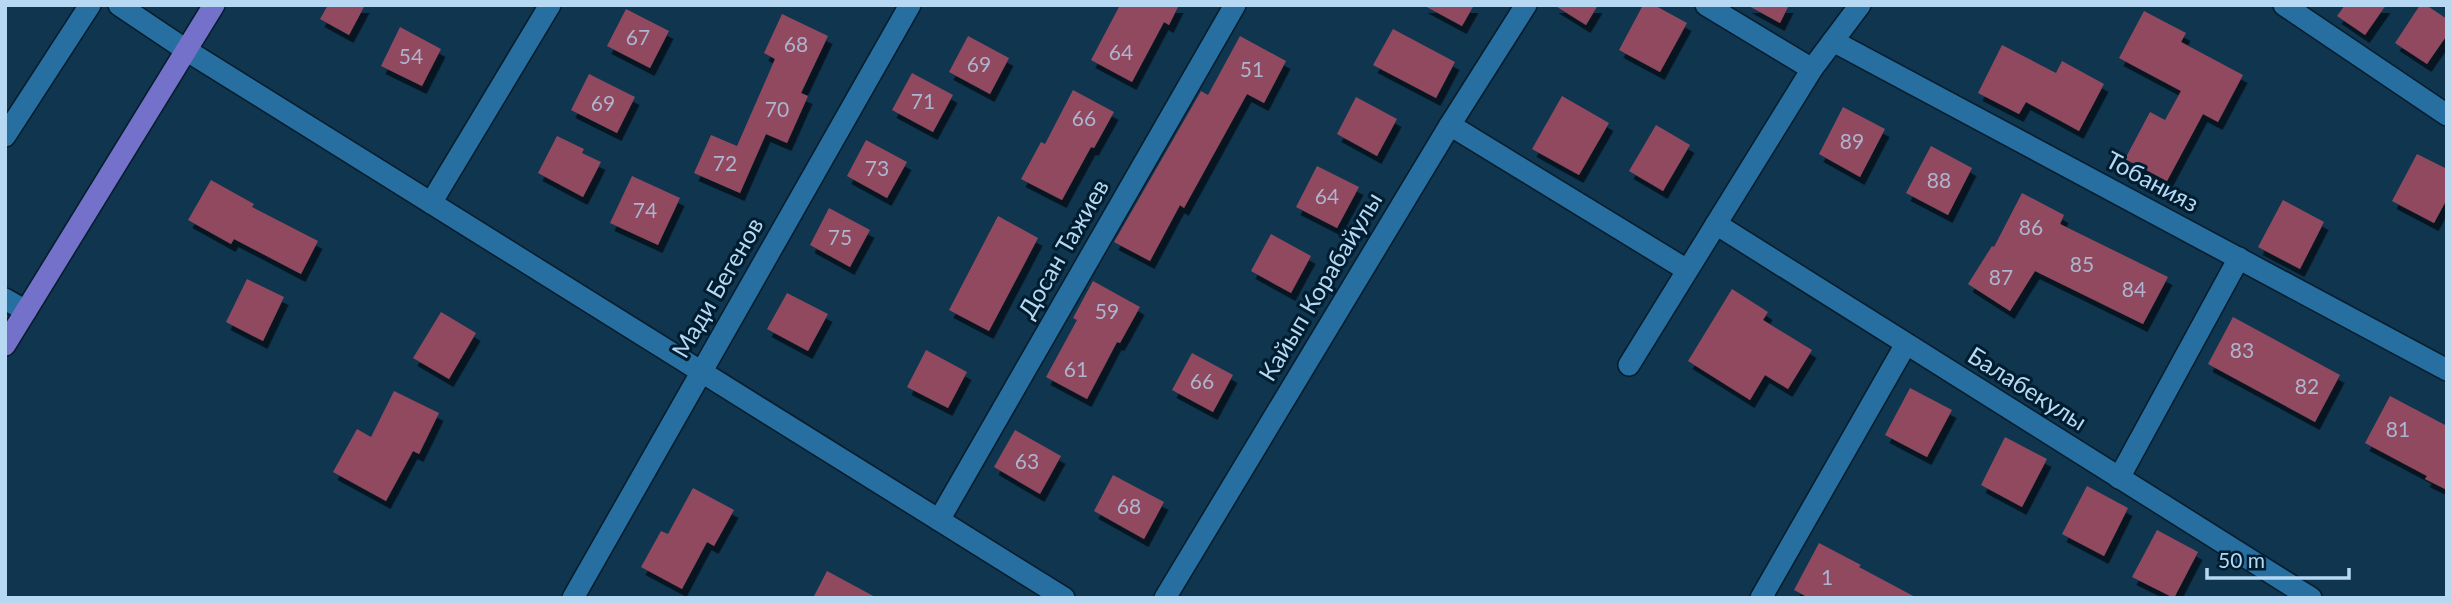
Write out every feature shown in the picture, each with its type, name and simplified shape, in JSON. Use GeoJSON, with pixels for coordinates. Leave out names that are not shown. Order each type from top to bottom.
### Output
{"type":"FeatureCollection","features":[{"type":"Feature","properties":{"kind":"main road"},"geometry":{"type":"LineString","coordinates":[[5,345],[214,5]]}},
{"type":"Feature","properties":{"kind":"street"},"geometry":{"type":"LineString","coordinates":[[5,136],[90,5]]}},
{"type":"Feature","properties":{"kind":"street"},"geometry":{"type":"LineString","coordinates":[[119,5],[186,50],[1064,598]]}},
{"type":"Feature","properties":{"kind":"street"},"geometry":{"type":"LineString","coordinates":[[431,203],[550,5]]}},
{"type":"Feature","properties":{"kind":"street","name":"Мади Бегенов"},"geometry":{"type":"LineString","coordinates":[[573,598],[910,5]]}},
{"type":"Feature","properties":{"kind":"street","name":"Досан Тажиев"},"geometry":{"type":"LineString","coordinates":[[939,520],[1235,5]]}},
{"type":"Feature","properties":{"kind":"street","name":"Кайып Корабайулы"},"geometry":{"type":"LineString","coordinates":[[1165,598],[1450,125],[1526,5]]}},
{"type":"Feature","properties":{"kind":"street"},"geometry":{"type":"LineString","coordinates":[[1706,5],[1812,69]]}},
{"type":"Feature","properties":{"kind":"street"},"geometry":{"type":"LineString","coordinates":[[1629,365],[1812,69],[1860,5]]}},
{"type":"Feature","properties":{"kind":"street"},"geometry":{"type":"LineString","coordinates":[[2284,5],[2447,116]]}},
{"type":"Feature","properties":{"kind":"street","name":"Тобанияз"},"geometry":{"type":"LineString","coordinates":[[1833,41],[2447,370]]}},
{"type":"Feature","properties":{"kind":"street"},"geometry":{"type":"LineString","coordinates":[[1450,125],[1687,270]]}},
{"type":"Feature","properties":{"kind":"street","name":"Балабекулы"},"geometry":{"type":"LineString","coordinates":[[1716,224],[2311,598]]}},
{"type":"Feature","properties":{"kind":"street"},"geometry":{"type":"LineString","coordinates":[[2119,478],[2239,258]]}},
{"type":"Feature","properties":{"kind":"street"},"geometry":{"type":"LineString","coordinates":[[5,299],[26,311]]}},
{"type":"Feature","properties":{"kind":"street"},"geometry":{"type":"LineString","coordinates":[[1766,596],[1906,344]]}},
{"type":"Feature","properties":{"kind":"building"},"geometry":{"type":"Polygon","coordinates":[[[328,5],[365,5],[349,35],[320,19],[328,5]]]}},
{"type":"Feature","properties":{"kind":"building"},"geometry":{"type":"Polygon","coordinates":[[[1120,5],[1179,5],[1169,25],[1164,22],[1132,82],[1091,60],[1120,5]]]}},
{"type":"Feature","properties":{"kind":"building"},"geometry":{"type":"Polygon","coordinates":[[[1423,5],[1474,5],[1462,26],[1423,5]]]}},
{"type":"Feature","properties":{"kind":"building"},"geometry":{"type":"Polygon","coordinates":[[[1554,5],[1598,5],[1586,25],[1554,5]]]}},
{"type":"Feature","properties":{"kind":"building"},"geometry":{"type":"Polygon","coordinates":[[[1643,5],[1654,5],[1687,23],[1660,72],[1619,50],[1643,5]]]}},
{"type":"Feature","properties":{"kind":"building"},"geometry":{"type":"Polygon","coordinates":[[[1747,5],[1789,5],[1780,23],[1747,5]]]}},
{"type":"Feature","properties":{"kind":"building"},"geometry":{"type":"Polygon","coordinates":[[[2345,5],[2386,5],[2365,35],[2337,16],[2345,5]]]}},
{"type":"Feature","properties":{"kind":"building"},"geometry":{"type":"Polygon","coordinates":[[[2420,5],[2426,5],[2447,19],[2447,35],[2427,64],[2395,43],[2420,5]]]}},
{"type":"Feature","properties":{"kind":"building"},"geometry":{"type":"Polygon","coordinates":[[[626,9],[669,31],[650,68],[607,46],[626,9]]]}},
{"type":"Feature","properties":{"kind":"building"},"geometry":{"type":"Polygon","coordinates":[[[2144,11],[2186,33],[2181,42],[2243,75],[2218,122],[2203,114],[2167,181],[2125,159],[2150,112],[2165,120],[2181,91],[2119,58],[2144,11]]]}},
{"type":"Feature","properties":{"kind":"building"},"geometry":{"type":"Polygon","coordinates":[[[782,14],[828,36],[801,93],[808,96],[787,143],[766,134],[740,193],[694,173],[711,135],[737,146],[775,59],[764,53],[782,14]]]}},
{"type":"Feature","properties":{"kind":"building"},"geometry":{"type":"Polygon","coordinates":[[[400,27],[441,49],[422,86],[381,66],[400,27]]]}},
{"type":"Feature","properties":{"kind":"building"},"geometry":{"type":"Polygon","coordinates":[[[1393,29],[1455,62],[1436,98],[1373,65],[1393,29]]]}},
{"type":"Feature","properties":{"kind":"building"},"geometry":{"type":"Polygon","coordinates":[[[968,36],[1009,58],[990,94],[949,72],[968,36]]]}},
{"type":"Feature","properties":{"kind":"building"},"geometry":{"type":"Polygon","coordinates":[[[1240,36],[1286,61],[1264,103],[1247,94],[1184,208],[1180,205],[1150,261],[1114,242],[1201,91],[1208,95],[1240,36]]]}},
{"type":"Feature","properties":{"kind":"building"},"geometry":{"type":"Polygon","coordinates":[[[2002,45],[2056,73],[2062,61],[2104,84],[2079,131],[2026,102],[2019,114],[1978,93],[2002,45]]]}},
{"type":"Feature","properties":{"kind":"building"},"geometry":{"type":"Polygon","coordinates":[[[912,73],[953,95],[933,132],[892,110],[912,73]]]}},
{"type":"Feature","properties":{"kind":"building"},"geometry":{"type":"Polygon","coordinates":[[[589,74],[635,97],[617,133],[571,110],[589,74]]]}},
{"type":"Feature","properties":{"kind":"building"},"geometry":{"type":"Polygon","coordinates":[[[1073,90],[1114,112],[1062,200],[1021,179],[1041,142],[1045,144],[1073,90]]]}},
{"type":"Feature","properties":{"kind":"building"},"geometry":{"type":"Polygon","coordinates":[[[1562,96],[1609,123],[1579,175],[1532,149],[1562,96]]]}},
{"type":"Feature","properties":{"kind":"building"},"geometry":{"type":"Polygon","coordinates":[[[1356,97],[1397,119],[1377,156],[1337,134],[1356,97]]]}},
{"type":"Feature","properties":{"kind":"building"},"geometry":{"type":"Polygon","coordinates":[[[1843,107],[1885,129],[1860,177],[1819,154],[1843,107]]]}},
{"type":"Feature","properties":{"kind":"building"},"geometry":{"type":"Polygon","coordinates":[[[1656,125],[1690,145],[1663,191],[1629,171],[1656,125]]]}},
{"type":"Feature","properties":{"kind":"building"},"geometry":{"type":"Polygon","coordinates":[[[557,136],[584,149],[582,153],[601,162],[583,197],[538,173],[557,136]]]}},
{"type":"Feature","properties":{"kind":"building"},"geometry":{"type":"Polygon","coordinates":[[[866,140],[907,162],[887,198],[847,176],[866,140]]]}},
{"type":"Feature","properties":{"kind":"building"},"geometry":{"type":"Polygon","coordinates":[[[1931,146],[1972,168],[1948,215],[1906,193],[1931,146]]]}},
{"type":"Feature","properties":{"kind":"building"},"geometry":{"type":"Polygon","coordinates":[[[2417,154],[2447,169],[2447,199],[2434,223],[2392,201],[2417,154]]]}},
{"type":"Feature","properties":{"kind":"building"},"geometry":{"type":"Polygon","coordinates":[[[1317,166],[1359,187],[1337,228],[1296,207],[1317,166]]]}},
{"type":"Feature","properties":{"kind":"building"},"geometry":{"type":"Polygon","coordinates":[[[632,176],[680,198],[658,245],[610,223],[632,176]]]}},
{"type":"Feature","properties":{"kind":"building"},"geometry":{"type":"Polygon","coordinates":[[[211,180],[254,204],[252,207],[318,241],[301,274],[234,239],[231,244],[188,220],[211,180]]]}},
{"type":"Feature","properties":{"kind":"building"},"geometry":{"type":"Polygon","coordinates":[[[2022,193],[2064,215],[2060,224],[2168,277],[2143,324],[2035,271],[2010,311],[1968,284],[1992,246],[1994,247],[2022,193]]]}},
{"type":"Feature","properties":{"kind":"building"},"geometry":{"type":"Polygon","coordinates":[[[2283,200],[2324,222],[2300,269],[2258,247],[2283,200]]]}},
{"type":"Feature","properties":{"kind":"building"},"geometry":{"type":"Polygon","coordinates":[[[829,208],[870,230],[850,267],[810,245],[829,208]]]}},
{"type":"Feature","properties":{"kind":"building"},"geometry":{"type":"Polygon","coordinates":[[[998,216],[1038,238],[989,331],[949,310],[998,216]]]}},
{"type":"Feature","properties":{"kind":"building"},"geometry":{"type":"Polygon","coordinates":[[[1271,234],[1311,256],[1291,293],[1251,271],[1271,234]]]}},
{"type":"Feature","properties":{"kind":"building"},"geometry":{"type":"Polygon","coordinates":[[[247,279],[284,297],[263,341],[226,322],[247,279]]]}},
{"type":"Feature","properties":{"kind":"building"},"geometry":{"type":"Polygon","coordinates":[[[1093,281],[1140,307],[1120,343],[1117,342],[1087,399],[1046,377],[1077,320],[1073,318],[1093,281]]]}},
{"type":"Feature","properties":{"kind":"building"},"geometry":{"type":"Polygon","coordinates":[[[1732,289],[1768,312],[1763,320],[1812,350],[1788,389],[1765,375],[1750,400],[1688,361],[1732,289]]]}},
{"type":"Feature","properties":{"kind":"building"},"geometry":{"type":"Polygon","coordinates":[[[787,293],[828,314],[808,351],[767,329],[787,293]]]}},
{"type":"Feature","properties":{"kind":"building"},"geometry":{"type":"Polygon","coordinates":[[[441,312],[476,333],[449,379],[413,358],[441,312]]]}},
{"type":"Feature","properties":{"kind":"building"},"geometry":{"type":"Polygon","coordinates":[[[2233,317],[2340,375],[2315,422],[2208,364],[2233,317]]]}},
{"type":"Feature","properties":{"kind":"building"},"geometry":{"type":"Polygon","coordinates":[[[926,350],[967,372],[948,408],[907,387],[926,350]]]}},
{"type":"Feature","properties":{"kind":"building"},"geometry":{"type":"Polygon","coordinates":[[[1192,353],[1233,375],[1213,412],[1172,390],[1192,353]]]}},
{"type":"Feature","properties":{"kind":"building"},"geometry":{"type":"Polygon","coordinates":[[[1910,388],[1952,410],[1927,457],[1885,435],[1910,388]]]}},
{"type":"Feature","properties":{"kind":"building"},"geometry":{"type":"Polygon","coordinates":[[[394,391],[439,413],[419,454],[413,451],[386,501],[333,472],[357,429],[371,437],[394,391]]]}},
{"type":"Feature","properties":{"kind":"building"},"geometry":{"type":"Polygon","coordinates":[[[2390,396],[2447,426],[2447,490],[2425,479],[2427,476],[2365,443],[2390,396]]]}},
{"type":"Feature","properties":{"kind":"building"},"geometry":{"type":"Polygon","coordinates":[[[1015,430],[1061,456],[1040,494],[994,467],[1015,430]]]}},
{"type":"Feature","properties":{"kind":"building"},"geometry":{"type":"Polygon","coordinates":[[[2005,437],[2047,459],[2022,507],[1981,485],[2005,437]]]}},
{"type":"Feature","properties":{"kind":"building"},"geometry":{"type":"Polygon","coordinates":[[[1113,475],[1164,502],[1144,539],[1094,511],[1113,475]]]}},
{"type":"Feature","properties":{"kind":"building"},"geometry":{"type":"Polygon","coordinates":[[[2087,486],[2128,508],[2104,556],[2062,534],[2087,486]]]}},
{"type":"Feature","properties":{"kind":"building"},"geometry":{"type":"Polygon","coordinates":[[[693,488],[734,510],[714,546],[707,542],[682,589],[641,567],[661,531],[668,534],[693,488]]]}},
{"type":"Feature","properties":{"kind":"building"},"geometry":{"type":"Polygon","coordinates":[[[2157,530],[2198,552],[2174,598],[2132,577],[2157,530]]]}},
{"type":"Feature","properties":{"kind":"building"},"geometry":{"type":"Polygon","coordinates":[[[1819,543],[1917,598],[1809,598],[1794,590],[1819,543]]]}},
{"type":"Feature","properties":{"kind":"building"},"geometry":{"type":"Polygon","coordinates":[[[827,571],[877,598],[813,598],[827,571]]]}}]}
